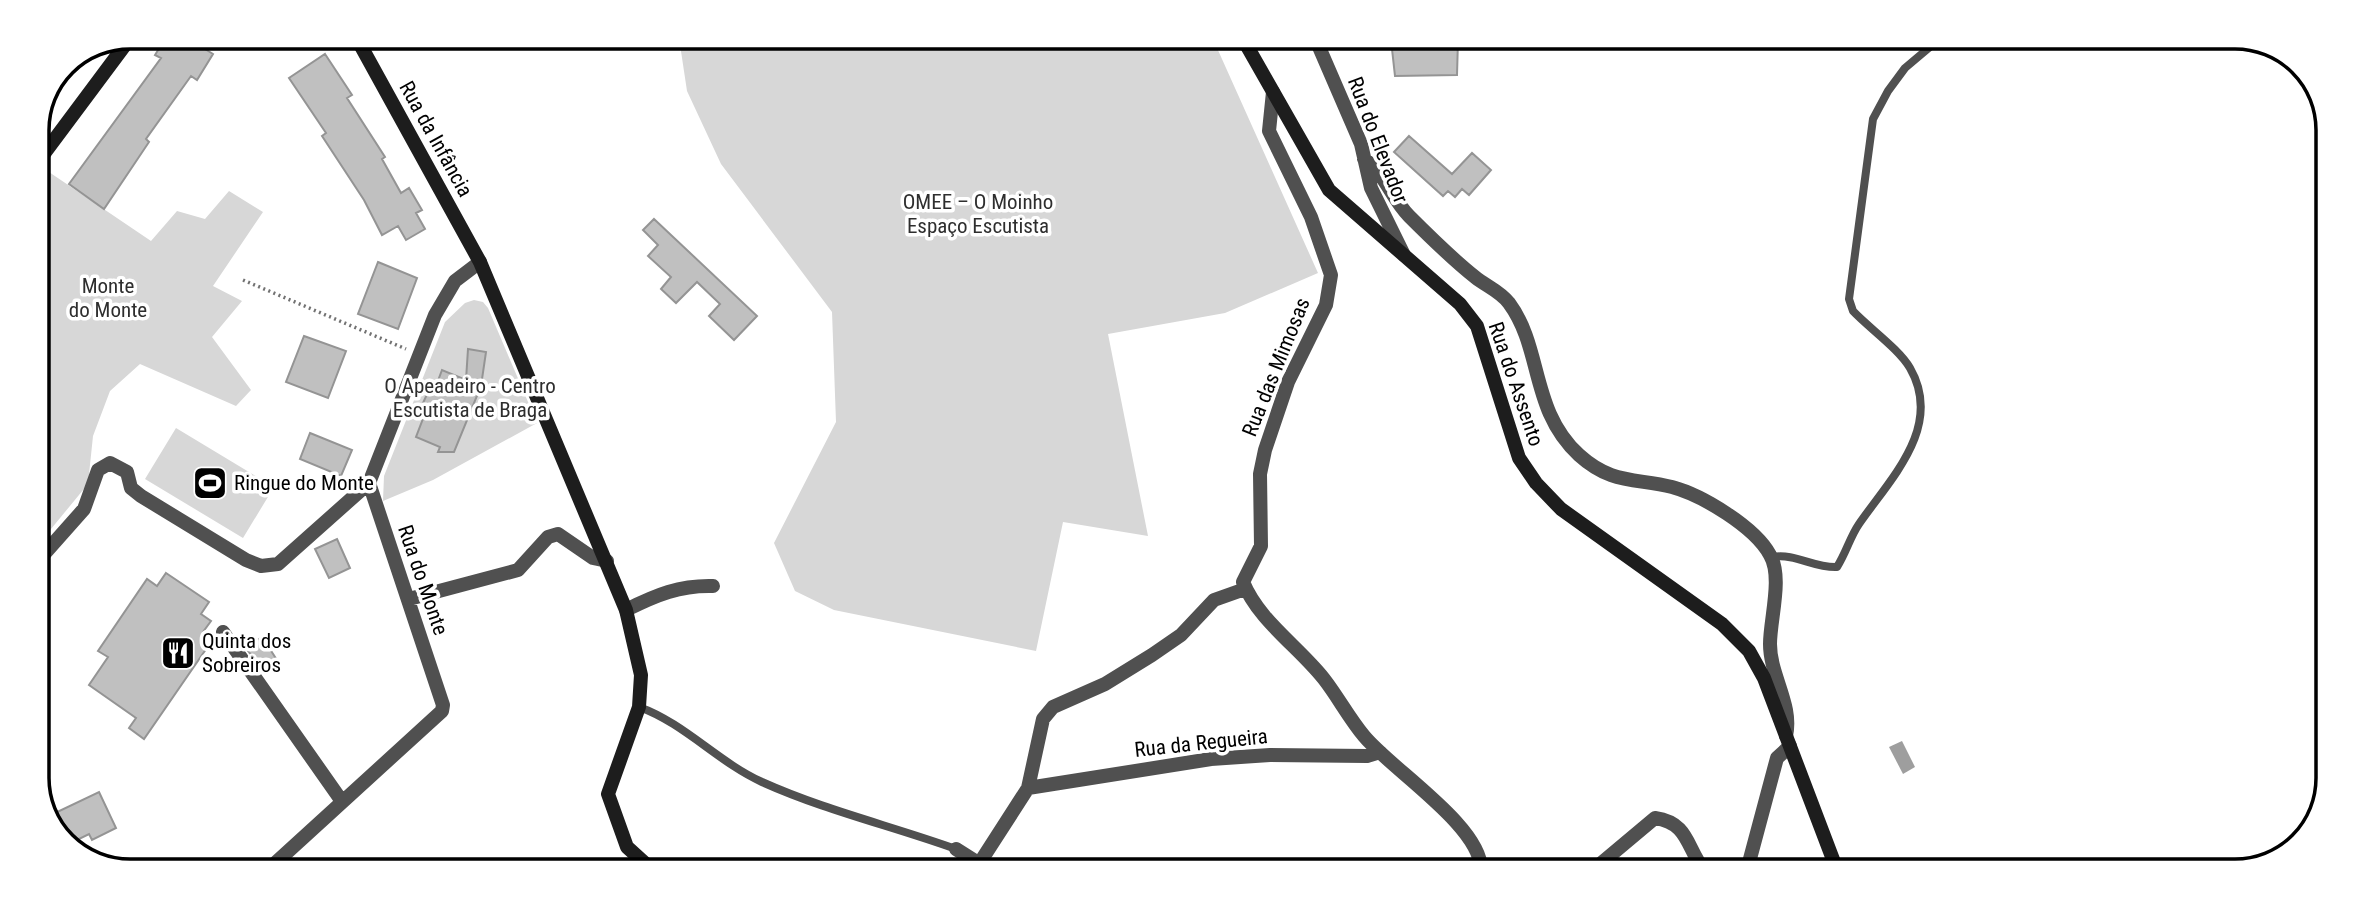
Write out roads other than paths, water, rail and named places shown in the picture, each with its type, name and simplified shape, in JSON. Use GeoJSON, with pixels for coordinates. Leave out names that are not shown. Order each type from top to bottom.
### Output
{"type":"FeatureCollection","features":[{"type":"Feature","properties":{"kind":"street","name":"Rua da Infância"},"geometry":{"type":"LineString","coordinates":[[363,49],[480,262],[626,610],[641,675],[639,707],[608,794],[627,847],[640,859]]}},
{"type":"Feature","properties":{"kind":"street","name":"Rua do Assento"},"geometry":{"type":"LineString","coordinates":[[1249,49],[1329,190],[1460,304],[1477,326],[1518,458],[1536,483],[1561,509],[1722,624],[1749,651],[1764,678],[1833,859]]}},
{"type":"Feature","properties":{"kind":"street","name":"Rua do Elevador"},"geometry":{"type":"LineString","coordinates":[[1320,49],[1364,159],[1371,188],[1404,255]]}},
{"type":"Feature","properties":{"kind":"street"},"geometry":{"type":"LineString","coordinates":[[49,147],[121,50]]}},
{"type":"Feature","properties":{"kind":"street","name":"Rua das Mimosas"},"geometry":{"type":"LineString","coordinates":[[1245,589],[1242,582],[1261,546],[1260,474],[1265,450],[1288,382],[1326,305],[1331,275],[1311,217],[1269,131],[1273,92]]}},
{"type":"Feature","properties":{"kind":"street"},"geometry":{"type":"LineString","coordinates":[[1364,159],[1376,167],[1393,199],[1408,215],[1476,278],[1509,303],[1523,333],[1548,414],[1561,435],[1580,456],[1612,478],[1671,487],[1699,497],[1760,540],[1772,557],[1775,592],[1770,644],[1772,666],[1790,719],[1788,741],[1777,758],[1750,859]]}},
{"type":"Feature","properties":{"kind":"street"},"geometry":{"type":"LineString","coordinates":[[49,548],[84,509],[98,470],[110,463],[127,472],[131,488],[141,496],[246,560],[261,566],[278,564],[369,483],[435,315],[455,281],[480,262]]}},
{"type":"Feature","properties":{"kind":"street","name":"Rua do Monte"},"geometry":{"type":"LineString","coordinates":[[279,859],[341,800],[442,711],[443,705],[369,483]]}},
{"type":"Feature","properties":{"kind":"street"},"geometry":{"type":"LineString","coordinates":[[408,599],[518,570],[548,537],[558,534],[593,558],[607,561]]}},
{"type":"Feature","properties":{"kind":"street"},"geometry":{"type":"LineString","coordinates":[[626,610],[669,590],[688,585],[713,586]]}},
{"type":"Feature","properties":{"kind":"street"},"geometry":{"type":"LineString","coordinates":[[987,859],[1028,788],[1038,734],[1043,719],[1053,707],[1105,684],[1181,635],[1213,600],[1245,589],[1251,602],[1324,679],[1364,737],[1469,838],[1481,859]]}},
{"type":"Feature","properties":{"kind":"street"},"geometry":{"type":"LineString","coordinates":[[223,632],[341,800]]}},
{"type":"Feature","properties":{"kind":"street","name":"Rua da Regueira"},"geometry":{"type":"LineString","coordinates":[[1028,788],[1211,758],[1270,755],[1367,756],[1380,752]]}},
{"type":"Feature","properties":{"kind":"street"},"geometry":{"type":"LineString","coordinates":[[1606,859],[1656,818],[1667,819],[1682,828],[1698,859]]}},
{"type":"Feature","properties":{"kind":"street"},"geometry":{"type":"LineString","coordinates":[[956,849],[972,859]]}},
{"type":"Feature","properties":{"kind":"lane"},"geometry":{"type":"LineString","coordinates":[[1772,557],[1788,554],[1823,568],[1837,567],[1847,553],[1857,526],[1895,480],[1911,453],[1920,418],[1919,389],[1909,366],[1853,311],[1849,299],[1873,119],[1905,68],[1928,49]]}},
{"type":"Feature","properties":{"kind":"lane"},"geometry":{"type":"LineString","coordinates":[[639,707],[657,713],[726,763],[761,782],[956,849]]}},
{"type":"Feature","properties":{"kind":"place","name":"Ringue do Monte"},"geometry":{"type":"Point","coordinates":[210,483]}},
{"type":"Feature","properties":{"kind":"place","name":"Quinta dos Sobreiros"},"geometry":{"type":"Point","coordinates":[178,653]}},
{"type":"Feature","properties":{"kind":"park label","name":"OMEE – O Moinho Espaço Escutista"},"geometry":{"type":"Point","coordinates":[978,214]}},
{"type":"Feature","properties":{"kind":"park label","name":"Monte do Monte"},"geometry":{"type":"Point","coordinates":[108,298]}},
{"type":"Feature","properties":{"kind":"park label","name":"O Apeadeiro - Centro Escutista de Braga"},"geometry":{"type":"Point","coordinates":[470,398]}}]}
